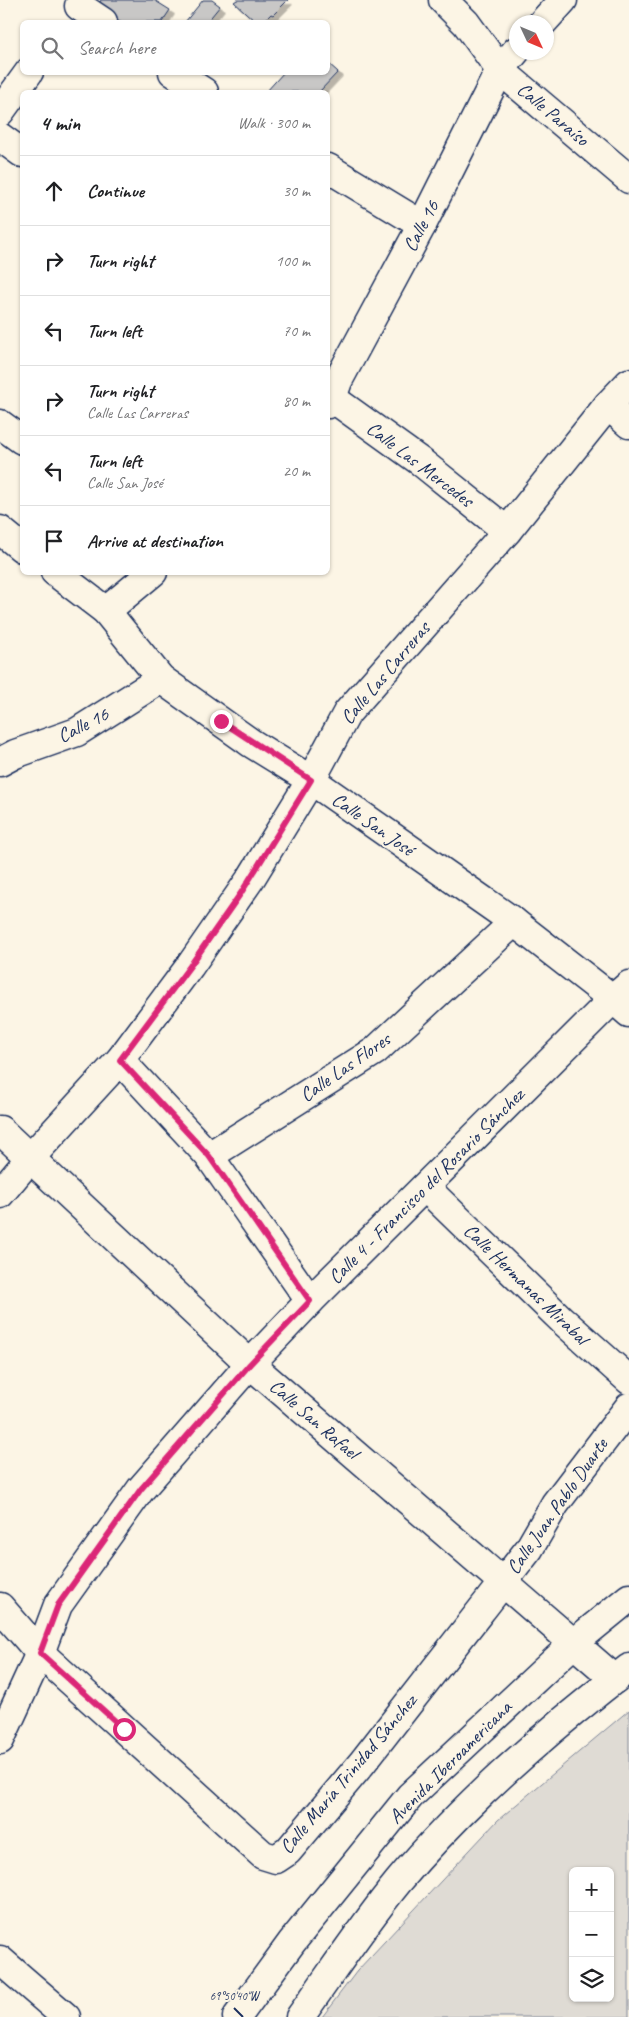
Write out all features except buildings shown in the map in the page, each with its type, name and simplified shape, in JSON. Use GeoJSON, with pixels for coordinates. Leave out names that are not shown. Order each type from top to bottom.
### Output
{"type":"FeatureCollection","features":[{"type":"Feature","properties":{"kind":"street","name":"Calle Paraíso"},"geometry":{"type":"LineString","coordinates":[[443,0],[508,60],[629,179]]}},
{"type":"Feature","properties":{"kind":"street"},"geometry":{"type":"LineString","coordinates":[[549,15],[563,0]]}},
{"type":"Feature","properties":{"kind":"street"},"geometry":{"type":"LineString","coordinates":[[76,9],[99,20]]}},
{"type":"Feature","properties":{"kind":"street","name":"Calle 16"},"geometry":{"type":"LineString","coordinates":[[331,389],[422,225],[508,60]]}},
{"type":"Feature","properties":{"kind":"street"},"geometry":{"type":"LineString","coordinates":[[0,112],[27,75]]}},
{"type":"Feature","properties":{"kind":"street"},"geometry":{"type":"LineString","coordinates":[[178,75],[201,90]]}},
{"type":"Feature","properties":{"kind":"street"},"geometry":{"type":"LineString","coordinates":[[0,137],[20,152]]}},
{"type":"Feature","properties":{"kind":"street"},"geometry":{"type":"LineString","coordinates":[[330,169],[422,225]]}},
{"type":"Feature","properties":{"kind":"street","name":"Calle Las Carreras"},"geometry":{"type":"LineString","coordinates":[[0,1194],[31,1157],[120,1060],[190,966],[251,878],[311,780],[347,713],[507,531],[608,405],[629,383]]}},
{"type":"Feature","properties":{"kind":"street","name":"Calle Las Mercedes"},"geometry":{"type":"LineString","coordinates":[[331,389],[507,531]]}},
{"type":"Feature","properties":{"kind":"street"},"geometry":{"type":"LineString","coordinates":[[608,405],[629,424]]}},
{"type":"Feature","properties":{"kind":"street"},"geometry":{"type":"LineString","coordinates":[[0,424],[20,439]]}},
{"type":"Feature","properties":{"kind":"street"},"geometry":{"type":"LineString","coordinates":[[0,530],[20,546]]}},
{"type":"Feature","properties":{"kind":"street","name":"Calle San José"},"geometry":{"type":"LineString","coordinates":[[59,575],[106,611],[162,679],[251,742],[311,780],[624,999]]}},
{"type":"Feature","properties":{"kind":"street"},"geometry":{"type":"LineString","coordinates":[[106,611],[149,575]]}},
{"type":"Feature","properties":{"kind":"street","name":"Calle 16"},"geometry":{"type":"LineString","coordinates":[[0,762],[15,754],[77,732],[162,679]]}},
{"type":"Feature","properties":{"kind":"street","name":"Calle Las Flores"},"geometry":{"type":"LineString","coordinates":[[209,1156],[375,1052],[514,922]]}},
{"type":"Feature","properties":{"kind":"street","name":"Calle 4 - Francisco del Rosario Sánchez"},"geometry":{"type":"LineString","coordinates":[[0,1740],[40,1653],[58,1605],[141,1489],[250,1364],[310,1301],[425,1187],[624,999]]}},
{"type":"Feature","properties":{"kind":"street"},"geometry":{"type":"LineString","coordinates":[[120,1060],[209,1156],[310,1301]]}},
{"type":"Feature","properties":{"kind":"street","name":"Calle San Rafael"},"geometry":{"type":"LineString","coordinates":[[0,1130],[250,1364],[575,1642],[622,1673]]}},
{"type":"Feature","properties":{"kind":"street","name":"Calle Hermanas Mirabal"},"geometry":{"type":"LineString","coordinates":[[425,1187],[562,1320],[629,1380]]}},
{"type":"Feature","properties":{"kind":"street","name":"Calle Juan Pablo Duarte"},"geometry":{"type":"LineString","coordinates":[[503,1582],[529,1549],[555,1504],[629,1407]]}},
{"type":"Feature","properties":{"kind":"street","name":"Calle María Trinidad Sánchez"},"geometry":{"type":"LineString","coordinates":[[0,1607],[40,1653],[263,1855],[276,1859],[288,1851],[362,1763],[503,1582]]}},
{"type":"Feature","properties":{"kind":"street","name":"Avenida Iberoamericana"},"geometry":{"type":"LineString","coordinates":[[237,2017],[292,1942],[410,1796],[575,1642],[629,1598]]}},
{"type":"Feature","properties":{"kind":"street"},"geometry":{"type":"LineString","coordinates":[[300,2017],[398,1883],[431,1845],[539,1741],[622,1673]]}},
{"type":"Feature","properties":{"kind":"street"},"geometry":{"type":"LineString","coordinates":[[0,1960],[66,2017]]}},
{"type":"Feature","properties":{"kind":"shaded area"},"geometry":{"type":"Polygon","coordinates":[[[629,1710],[629,2017],[322,2017],[357,1971],[498,1820],[629,1710]]]}},
{"type":"Feature","properties":{"kind":"route"},"geometry":{"type":"LineString","coordinates":[[124,1729],[40,1653],[58,1605],[141,1489],[250,1364],[310,1301],[209,1156],[120,1060],[190,966],[241,893],[311,780],[221,721]]}}]}
